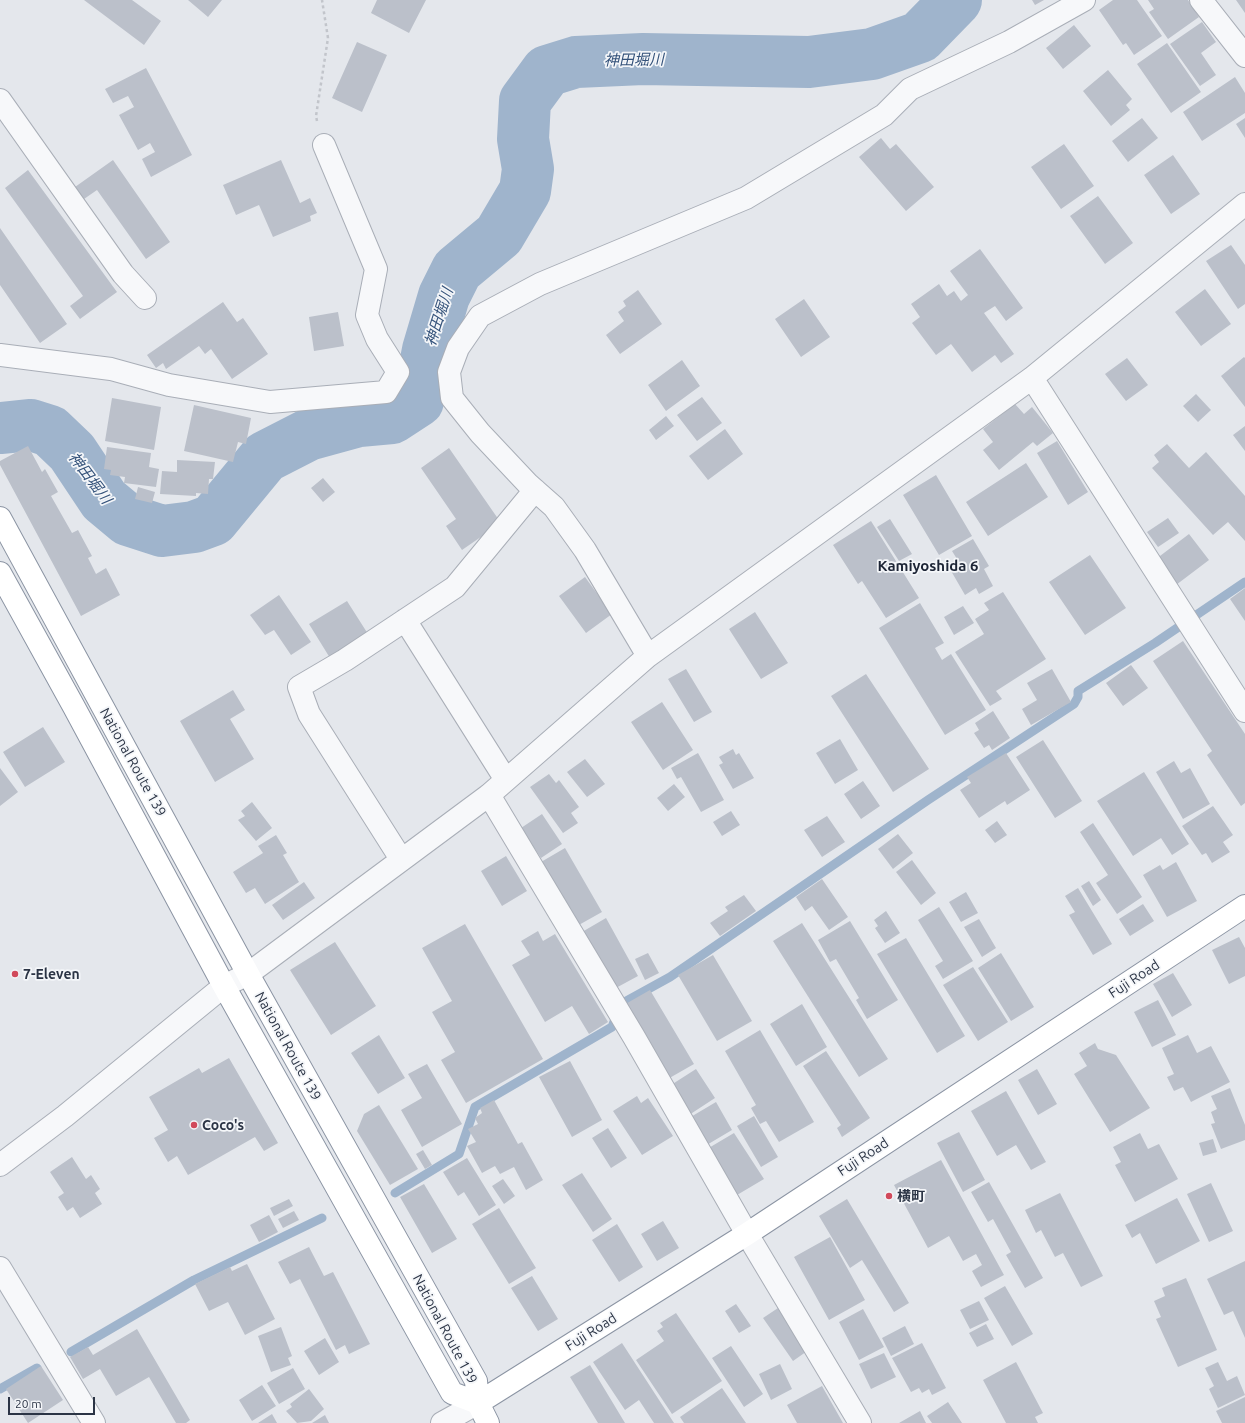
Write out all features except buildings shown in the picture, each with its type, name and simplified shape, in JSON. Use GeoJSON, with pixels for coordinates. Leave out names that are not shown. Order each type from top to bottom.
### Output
{"type":"FeatureCollection","features":[{"type":"Feature","properties":{"kind":"highway","name":"National Route 139"},"geometry":{"type":"LineString","coordinates":[[0,518],[248,974],[476,1381],[478,1403],[452,1393],[224,986],[0,573]]}},
{"type":"Feature","properties":{"kind":"highway","name":"Fuji Road"},"geometry":{"type":"LineString","coordinates":[[478,1403],[747,1234],[1245,906]]}},
{"type":"Feature","properties":{"kind":"highway"},"geometry":{"type":"LineString","coordinates":[[478,1403],[488,1423]]}},
{"type":"Feature","properties":{"kind":"street"},"geometry":{"type":"LineString","coordinates":[[648,656],[585,550],[554,507],[535,490],[480,433],[452,398],[449,372],[458,348],[480,316],[540,284],[746,198],[884,115],[910,90],[1009,42],[1084,0]]}},
{"type":"Feature","properties":{"kind":"street"},"geometry":{"type":"LineString","coordinates":[[1201,0],[1245,56]]}},
{"type":"Feature","properties":{"kind":"street"},"geometry":{"type":"LineString","coordinates":[[0,100],[123,274],[145,298]]}},
{"type":"Feature","properties":{"kind":"street"},"geometry":{"type":"LineString","coordinates":[[0,355],[111,369],[169,385],[270,402],[386,392],[398,372],[378,338],[367,315],[376,269],[324,144]]}},
{"type":"Feature","properties":{"kind":"street"},"geometry":{"type":"LineString","coordinates":[[0,1165],[64,1116],[224,986],[248,974],[401,859],[490,795],[648,656],[1032,378],[1245,204]]}},
{"type":"Feature","properties":{"kind":"street"},"geometry":{"type":"LineString","coordinates":[[1032,378],[1245,711]]}},
{"type":"Feature","properties":{"kind":"street"},"geometry":{"type":"LineString","coordinates":[[401,859],[309,714],[299,687],[346,660],[455,587],[535,490]]}},
{"type":"Feature","properties":{"kind":"street"},"geometry":{"type":"LineString","coordinates":[[405,620],[506,780]]}},
{"type":"Feature","properties":{"kind":"street"},"geometry":{"type":"LineString","coordinates":[[490,795],[634,1037],[747,1234],[860,1423]]}},
{"type":"Feature","properties":{"kind":"street"},"geometry":{"type":"LineString","coordinates":[[0,1268],[94,1423]]}},
{"type":"Feature","properties":{"kind":"street"},"geometry":{"type":"LineString","coordinates":[[442,1423],[478,1403]]}},
{"type":"Feature","properties":{"kind":"path"},"geometry":{"type":"LineString","coordinates":[[322,0],[328,38],[316,116],[324,144]]}},
{"type":"Feature","properties":{"kind":"waterway","name":"神田堀川"},"geometry":{"type":"LineString","coordinates":[[0,428],[31,425],[50,431],[72,452],[104,500],[128,520],[162,531],[194,527],[213,520],[265,457],[308,435],[359,421],[392,418],[418,401],[428,350],[444,296],[457,270],[499,235],[525,191],[528,169],[523,139],[525,101],[547,71],[576,62],[643,59],[809,62],[872,54],[920,37],[956,0]]}},
{"type":"Feature","properties":{"kind":"waterway"},"geometry":{"type":"LineString","coordinates":[[395,1193],[459,1154],[475,1107],[612,1027],[621,1004],[670,977],[928,800],[1074,704],[1078,697],[1078,691],[1155,643],[1245,582]]}},
{"type":"Feature","properties":{"kind":"waterway"},"geometry":{"type":"LineString","coordinates":[[71,1352],[194,1280],[322,1218]]}},
{"type":"Feature","properties":{"kind":"waterway"},"geometry":{"type":"LineString","coordinates":[[0,1389],[37,1368]]}},
{"type":"Feature","properties":{"kind":"place","name":"7-Eleven"},"geometry":{"type":"Point","coordinates":[15,974]}},
{"type":"Feature","properties":{"kind":"place","name":"Coco's"},"geometry":{"type":"Point","coordinates":[194,1125]}},
{"type":"Feature","properties":{"kind":"place","name":"横町"},"geometry":{"type":"Point","coordinates":[889,1196]}},
{"type":"Feature","properties":{"kind":"district","name":"Kamiyoshida 6"},"geometry":{"type":"Point","coordinates":[928,566]}}]}
